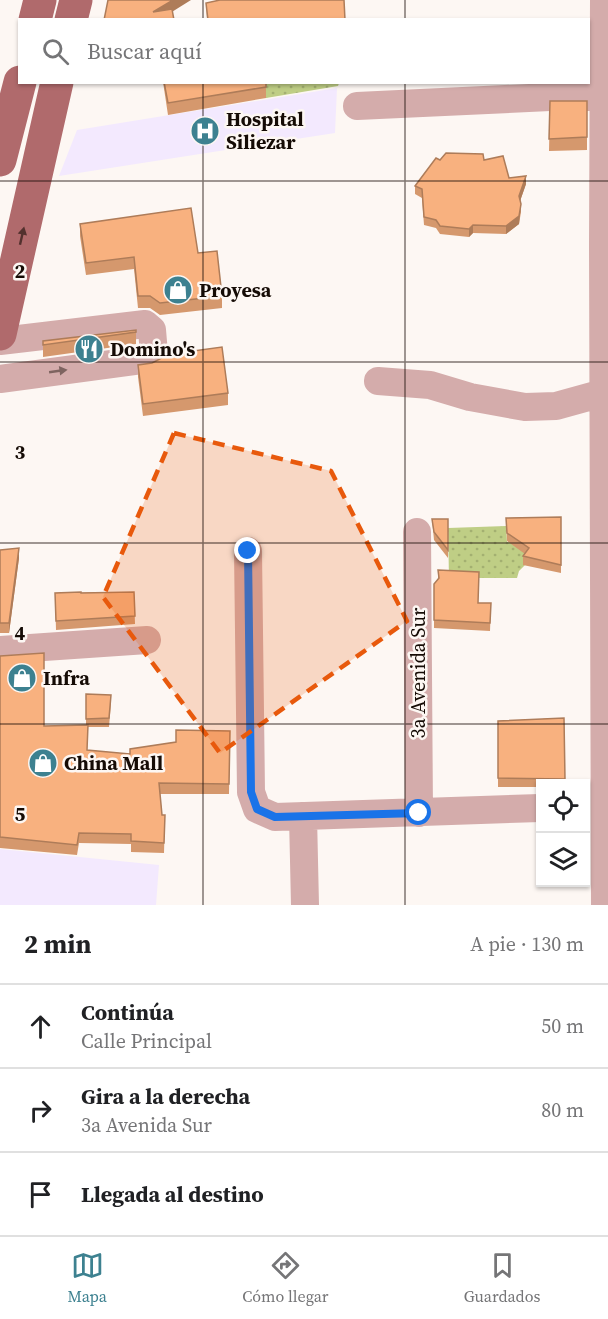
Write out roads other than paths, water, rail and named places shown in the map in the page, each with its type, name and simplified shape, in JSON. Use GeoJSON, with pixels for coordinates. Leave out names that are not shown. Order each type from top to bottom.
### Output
{"type":"FeatureCollection","features":[{"type":"Feature","properties":{"kind":"main road"},"geometry":{"type":"LineString","coordinates":[[36,18],[40,0]]}},
{"type":"Feature","properties":{"kind":"main road"},"geometry":{"type":"LineString","coordinates":[[72,18],[76,0]]}},
{"type":"Feature","properties":{"kind":"main road"},"geometry":{"type":"LineString","coordinates":[[0,160],[19,84]]}},
{"type":"Feature","properties":{"kind":"main road"},"geometry":{"type":"LineString","coordinates":[[0,334],[57,84]]}},
{"type":"Feature","properties":{"kind":"street"},"geometry":{"type":"LineString","coordinates":[[605,2],[603,97],[605,287],[599,806],[605,905]]}},
{"type":"Feature","properties":{"kind":"street"},"geometry":{"type":"LineString","coordinates":[[357,106],[603,97]]}},
{"type":"Feature","properties":{"kind":"street"},"geometry":{"type":"LineString","coordinates":[[0,341],[145,324],[152,330],[154,354],[149,359],[0,379]]}},
{"type":"Feature","properties":{"kind":"street"},"geometry":{"type":"LineString","coordinates":[[378,381],[430,385],[470,397],[525,407],[556,406],[603,393]]}},
{"type":"Feature","properties":{"kind":"street","name":"3a Avenida Sur"},"geometry":{"type":"LineString","coordinates":[[417,532],[419,813]]}},
{"type":"Feature","properties":{"kind":"street"},"geometry":{"type":"LineString","coordinates":[[248,551],[251,792],[257,809],[275,817],[536,808]]}},
{"type":"Feature","properties":{"kind":"street"},"geometry":{"type":"LineString","coordinates":[[0,650],[147,640]]}},
{"type":"Feature","properties":{"kind":"street"},"geometry":{"type":"LineString","coordinates":[[303,816],[305,905]]}},
{"type":"Feature","properties":{"kind":"place","name":"Hospital Siliezar"},"geometry":{"type":"Point","coordinates":[205,131]}},
{"type":"Feature","properties":{"kind":"place","name":"Proyesa"},"geometry":{"type":"Point","coordinates":[178,290]}},
{"type":"Feature","properties":{"kind":"place","name":"Domino's"},"geometry":{"type":"Point","coordinates":[89,349]}},
{"type":"Feature","properties":{"kind":"place","name":"Infra"},"geometry":{"type":"Point","coordinates":[22,678]}},
{"type":"Feature","properties":{"kind":"place","name":"China Mall"},"geometry":{"type":"Point","coordinates":[43,763]}}]}
